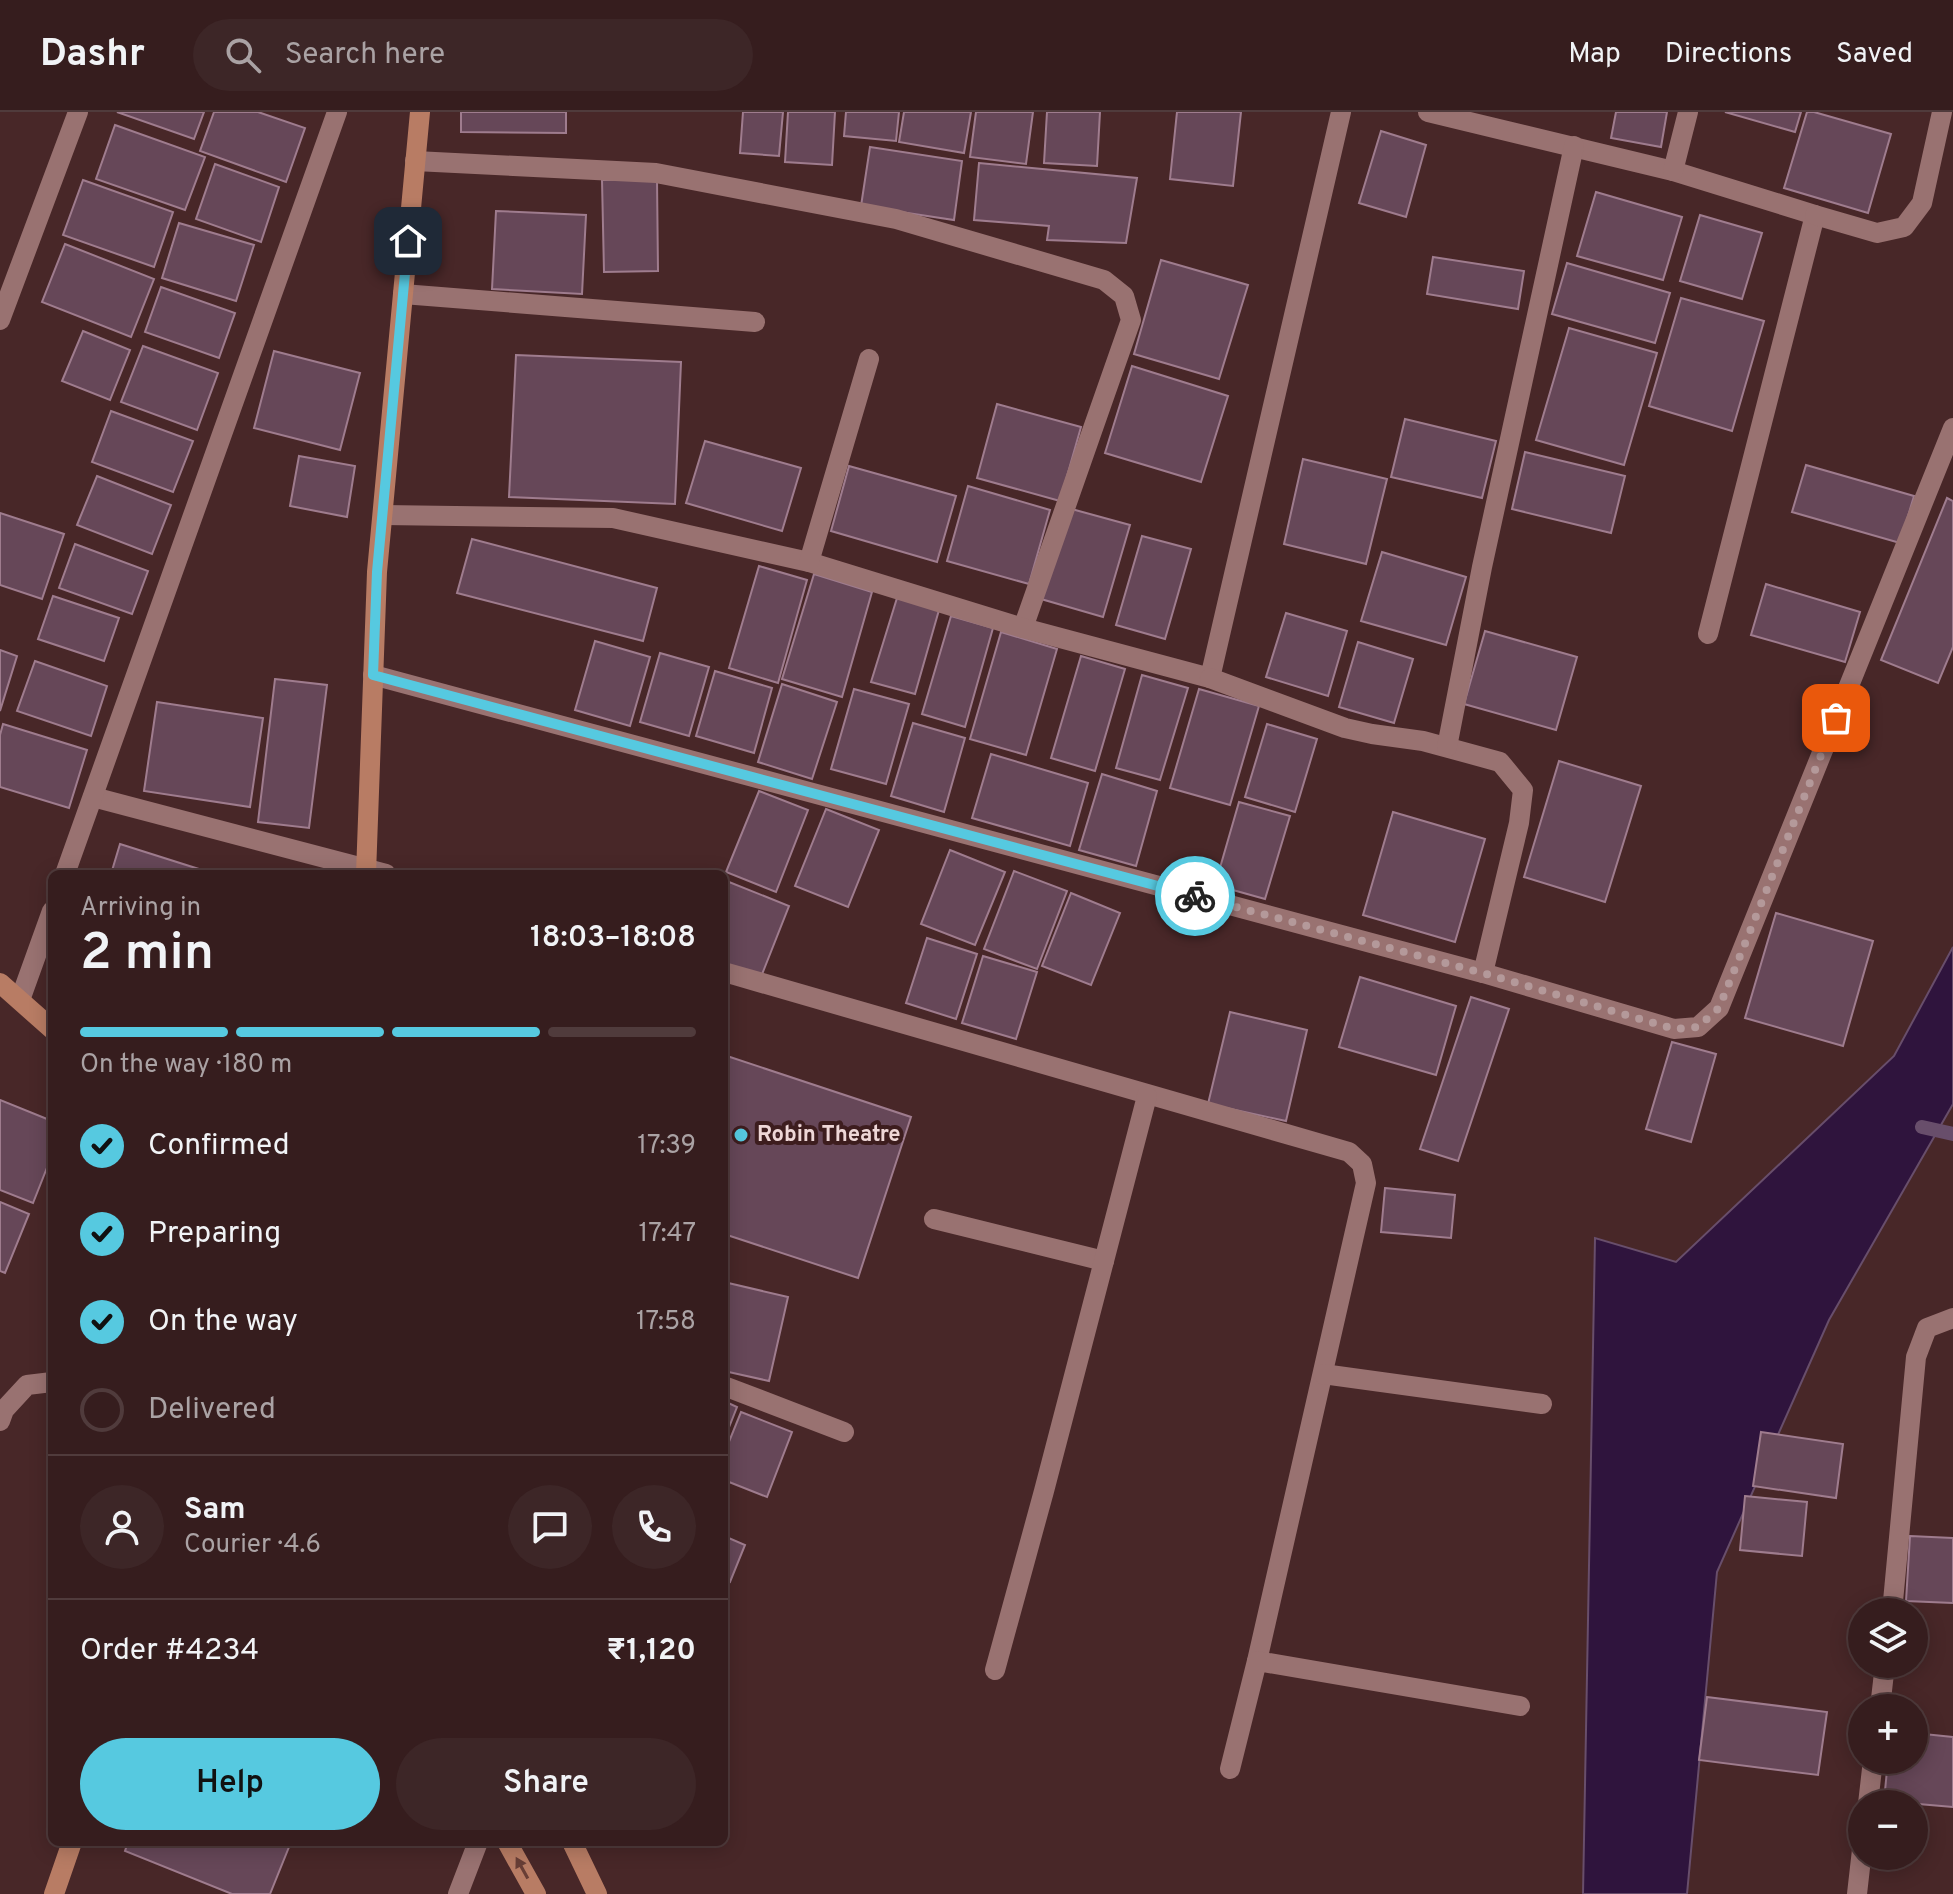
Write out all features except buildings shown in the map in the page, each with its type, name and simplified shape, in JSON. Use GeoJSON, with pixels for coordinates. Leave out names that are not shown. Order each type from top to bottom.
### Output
{"type":"FeatureCollection","features":[{"type":"Feature","properties":{"kind":"street"},"geometry":{"type":"LineString","coordinates":[[0,320],[78,112]]}},
{"type":"Feature","properties":{"kind":"street"},"geometry":{"type":"LineString","coordinates":[[66,870],[337,112]]}},
{"type":"Feature","properties":{"kind":"street"},"geometry":{"type":"LineString","coordinates":[[373,870],[373,675],[377,572],[420,112]]}},
{"type":"Feature","properties":{"kind":"street"},"geometry":{"type":"LineString","coordinates":[[1210,678],[1341,112]]}},
{"type":"Feature","properties":{"kind":"street"},"geometry":{"type":"LineString","coordinates":[[1428,112],[1454,115],[1673,171],[1877,233],[1904,227],[1922,203],[1942,112]]}},
{"type":"Feature","properties":{"kind":"street"},"geometry":{"type":"LineString","coordinates":[[1673,171],[1688,112]]}},
{"type":"Feature","properties":{"kind":"street"},"geometry":{"type":"LineString","coordinates":[[1447,747],[1482,567],[1574,146]]}},
{"type":"Feature","properties":{"kind":"street"},"geometry":{"type":"LineString","coordinates":[[415,161],[656,173],[896,219],[1104,280],[1124,296],[1131,320],[1023,628]]}},
{"type":"Feature","properties":{"kind":"street"},"geometry":{"type":"LineString","coordinates":[[1708,634],[1815,215]]}},
{"type":"Feature","properties":{"kind":"street"},"geometry":{"type":"LineString","coordinates":[[403,294],[755,322]]}},
{"type":"Feature","properties":{"kind":"street"},"geometry":{"type":"LineString","coordinates":[[809,562],[869,359]]}},
{"type":"Feature","properties":{"kind":"street"},"geometry":{"type":"LineString","coordinates":[[373,675],[1483,973],[1674,1029],[1698,1027],[1719,1008],[1953,428]]}},
{"type":"Feature","properties":{"kind":"street"},"geometry":{"type":"LineString","coordinates":[[383,515],[613,518],[809,562],[1023,628],[1210,678],[1345,728],[1423,741],[1500,762],[1523,790],[1519,823],[1483,973]]}},
{"type":"Feature","properties":{"kind":"street"},"geometry":{"type":"LineString","coordinates":[[93,797],[366,870]]}},
{"type":"Feature","properties":{"kind":"street"},"geometry":{"type":"LineString","coordinates":[[20,1000],[48,922]]}},
{"type":"Feature","properties":{"kind":"street"},"geometry":{"type":"LineString","coordinates":[[728,973],[1349,1152],[1362,1164],[1366,1183],[1230,1769]]}},
{"type":"Feature","properties":{"kind":"street"},"geometry":{"type":"LineString","coordinates":[[0,983],[48,1025]]}},
{"type":"Feature","properties":{"kind":"street"},"geometry":{"type":"LineString","coordinates":[[995,1670],[1147,1096]]}},
{"type":"Feature","properties":{"kind":"street"},"geometry":{"type":"LineString","coordinates":[[934,1219],[1104,1261]]}},
{"type":"Feature","properties":{"kind":"street"},"geometry":{"type":"LineString","coordinates":[[1893,1598],[1916,1357],[1927,1328],[1953,1318]]}},
{"type":"Feature","properties":{"kind":"street"},"geometry":{"type":"LineString","coordinates":[[1323,1374],[1542,1404]]}},
{"type":"Feature","properties":{"kind":"street"},"geometry":{"type":"LineString","coordinates":[[0,1421],[4,1410],[27,1385],[48,1382]]}},
{"type":"Feature","properties":{"kind":"street"},"geometry":{"type":"LineString","coordinates":[[728,1388],[844,1432]]}},
{"type":"Feature","properties":{"kind":"street"},"geometry":{"type":"LineString","coordinates":[[1257,1661],[1520,1706]]}},
{"type":"Feature","properties":{"kind":"street"},"geometry":{"type":"LineString","coordinates":[[54,1894],[71,1846]]}},
{"type":"Feature","properties":{"kind":"street"},"geometry":{"type":"LineString","coordinates":[[458,1894],[476,1846]]}},
{"type":"Feature","properties":{"kind":"street"},"geometry":{"type":"LineString","coordinates":[[509,1846],[536,1894]]}},
{"type":"Feature","properties":{"kind":"street"},"geometry":{"type":"LineString","coordinates":[[574,1846],[597,1894]]}},
{"type":"Feature","properties":{"kind":"street"},"geometry":{"type":"LineString","coordinates":[[1857,1894],[1860,1870]]}},
{"type":"Feature","properties":{"kind":"shaded area"},"geometry":{"type":"Polygon","coordinates":[[[1953,947],[1953,1104],[1829,1320],[1717,1572],[1687,1894],[1583,1894],[1595,1238],[1676,1262],[1894,1056],[1953,947]]]}},
{"type":"Feature","properties":{"kind":"waterway"},"geometry":{"type":"LineString","coordinates":[[1922,1127],[1953,1134]]}},
{"type":"Feature","properties":{"kind":"way so far"},"geometry":{"type":"LineString","coordinates":[[1195,896],[1483,973],[1674,1029],[1698,1027],[1719,1008],[1836,718]]}},
{"type":"Feature","properties":{"kind":"place","name":"Robin Theatre"},"geometry":{"type":"Point","coordinates":[741,1135]}},
{"type":"Feature","properties":{"kind":"route"},"geometry":{"type":"LineString","coordinates":[[408,241],[377,572],[373,675],[1195,896]]}}]}
